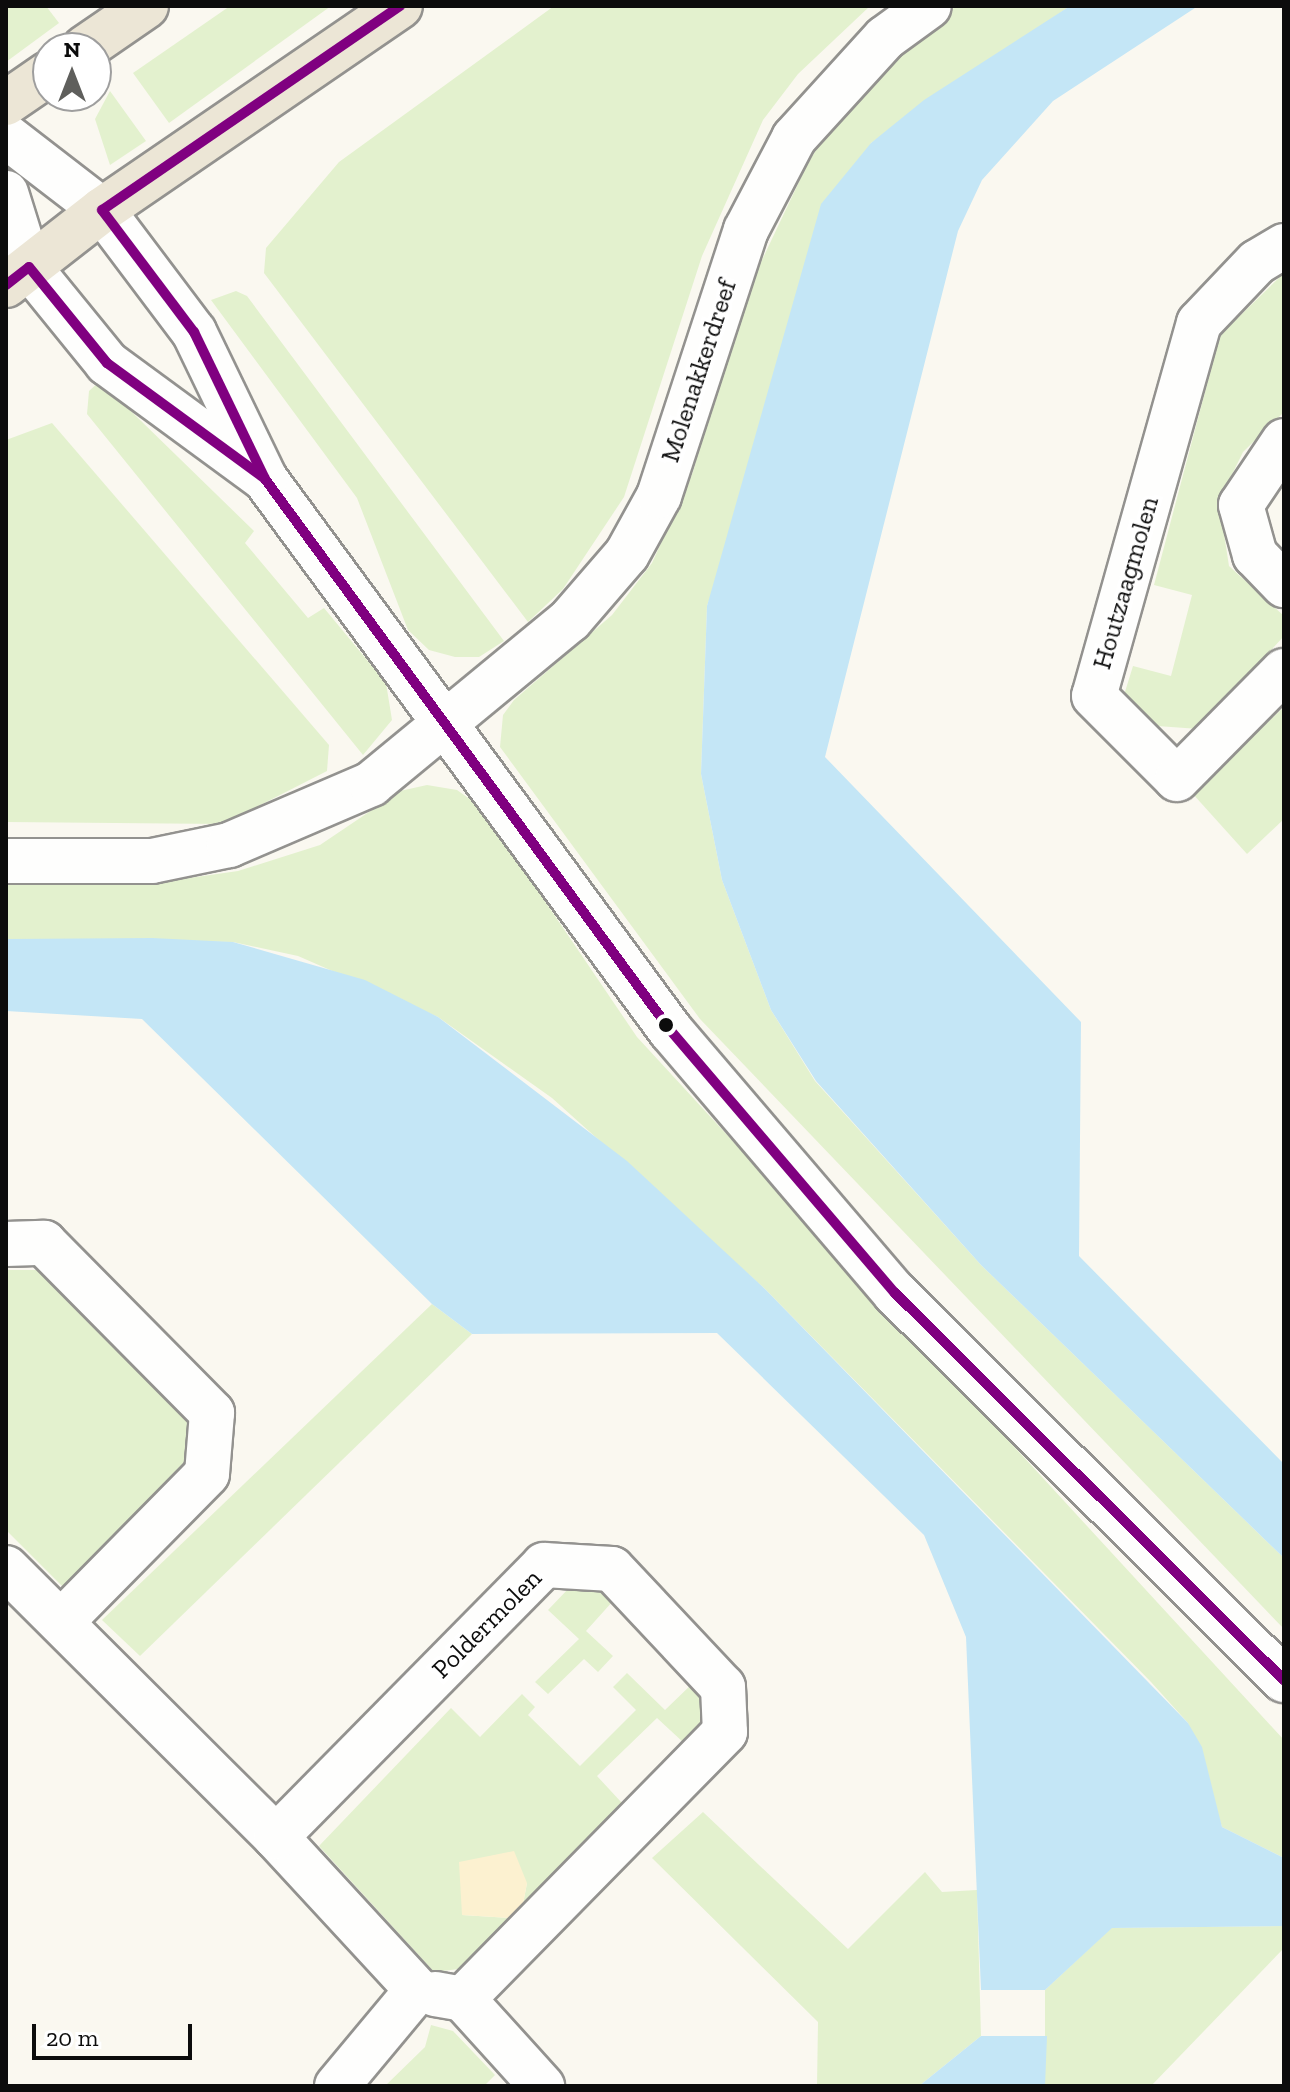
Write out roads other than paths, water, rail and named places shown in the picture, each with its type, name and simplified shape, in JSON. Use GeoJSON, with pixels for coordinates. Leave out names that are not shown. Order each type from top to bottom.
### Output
{"type":"FeatureCollection","features":[{"type":"Feature","properties":{"kind":"main road"},"geometry":{"type":"LineString","coordinates":[[108,32],[146,6]]}},
{"type":"Feature","properties":{"kind":"main road"},"geometry":{"type":"LineString","coordinates":[[17,276],[102,210],[400,6]]}},
{"type":"Feature","properties":{"kind":"main road"},"geometry":{"type":"LineString","coordinates":[[6,103],[32,85]]}},
{"type":"Feature","properties":{"kind":"street","name":"Molenakkerdreef"},"geometry":{"type":"LineString","coordinates":[[6,861],[152,861],[229,845],[371,784],[570,620],[627,554],[659,496],[746,230],[794,138],[885,38],[929,6]]}},
{"type":"Feature","properties":{"kind":"street"},"geometry":{"type":"LineString","coordinates":[[6,136],[102,210],[194,332],[265,479],[449,721],[671,1031],[895,1293],[1284,1680]]}},
{"type":"Feature","properties":{"kind":"street"},"geometry":{"type":"LineString","coordinates":[[6,193],[17,276],[107,363],[265,479]]}},
{"type":"Feature","properties":{"kind":"street","name":"Houtzaagmolen"},"geometry":{"type":"LineString","coordinates":[[1284,246],[1257,262],[1199,323],[1094,696],[1177,779],[1284,671]]}},
{"type":"Feature","properties":{"kind":"street"},"geometry":{"type":"LineString","coordinates":[[1284,441],[1241,505],[1255,555],[1284,585]]}},
{"type":"Feature","properties":{"kind":"street"},"geometry":{"type":"LineString","coordinates":[[6,1244],[44,1243],[212,1413],[207,1474],[61,1622]]}},
{"type":"Feature","properties":{"kind":"street","name":"Poldermolen"},"geometry":{"type":"LineString","coordinates":[[276,1837],[544,1565],[612,1569],[723,1687],[725,1732],[463,1999]]}},
{"type":"Feature","properties":{"kind":"street"},"geometry":{"type":"LineString","coordinates":[[6,1568],[276,1837],[417,1990],[463,1999],[542,2086]]}},
{"type":"Feature","properties":{"kind":"street"},"geometry":{"type":"LineString","coordinates":[[337,2086],[417,1990]]}},
{"type":"Feature","properties":{"kind":"water"},"geometry":{"type":"Polygon","coordinates":[[[1070,6],[1198,6],[1053,101],[982,180],[958,231],[825,757],[1081,1022],[1079,1256],[1284,1464],[1284,1558],[981,1265],[816,1081],[771,1010],[722,880],[701,774],[707,606],[821,204],[871,143],[924,100],[1070,6]]]}},
{"type":"Feature","properties":{"kind":"water"},"geometry":{"type":"Polygon","coordinates":[[[152,938],[233,942],[365,980],[438,1017],[627,1161],[765,1289],[1188,1723],[1202,1747],[1222,1827],[1284,1858],[1284,1926],[1112,1928],[1045,1990],[981,1990],[966,1637],[924,1535],[717,1333],[472,1334],[432,1304],[142,1019],[6,1011],[6,939],[152,938]]]}},
{"type":"Feature","properties":{"kind":"water"},"geometry":{"type":"Polygon","coordinates":[[[981,2036],[1047,2036],[1045,2086],[919,2086],[981,2036]]]}}]}
